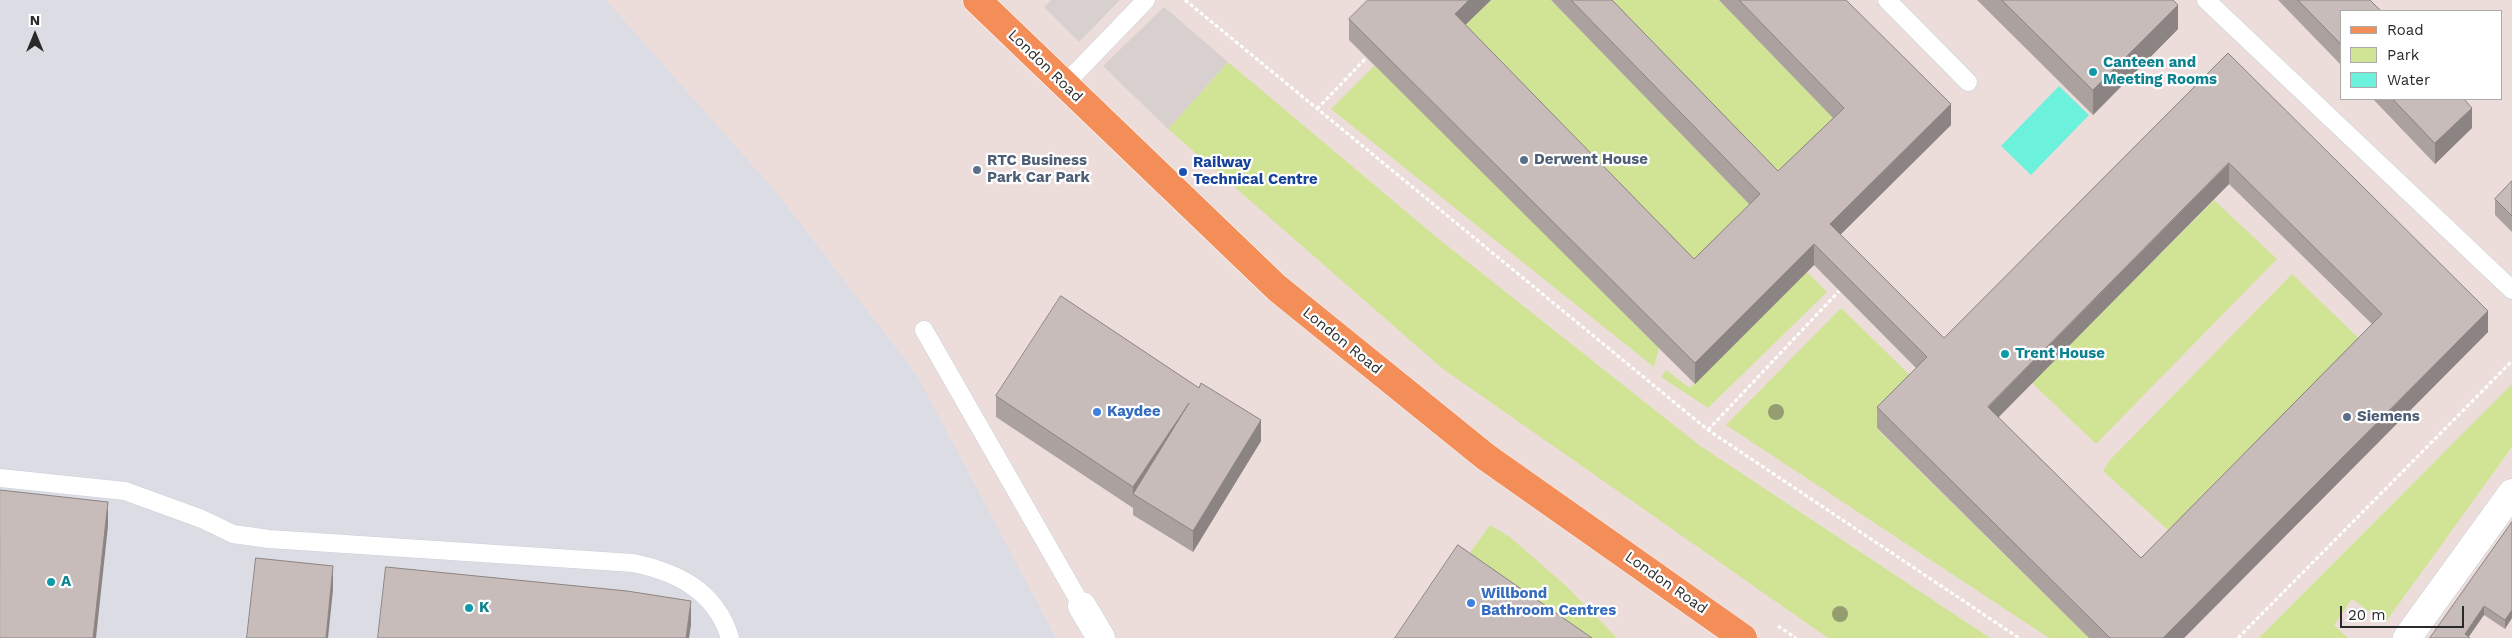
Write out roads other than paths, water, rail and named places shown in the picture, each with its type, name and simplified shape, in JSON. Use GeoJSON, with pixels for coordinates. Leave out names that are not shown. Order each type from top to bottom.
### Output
{"type":"FeatureCollection","features":[{"type":"Feature","properties":{"kind":"main road","name":"London Road"},"geometry":{"type":"LineString","coordinates":[[977,0],[1277,288],[1486,457],[1738,636]]}},
{"type":"Feature","properties":{"kind":"street"},"geometry":{"type":"LineString","coordinates":[[2407,638],[2512,493]]}},
{"type":"Feature","properties":{"kind":"street"},"geometry":{"type":"LineString","coordinates":[[1082,606],[1101,638]]}},
{"type":"Feature","properties":{"kind":"lane"},"geometry":{"type":"LineString","coordinates":[[1065,84],[1146,0]]}},
{"type":"Feature","properties":{"kind":"lane"},"geometry":{"type":"LineString","coordinates":[[1887,0],[1968,82]]}},
{"type":"Feature","properties":{"kind":"lane"},"geometry":{"type":"LineString","coordinates":[[2206,0],[2512,290]]}},
{"type":"Feature","properties":{"kind":"lane"},"geometry":{"type":"LineString","coordinates":[[924,330],[1082,606]]}},
{"type":"Feature","properties":{"kind":"lane"},"geometry":{"type":"LineString","coordinates":[[0,478],[125,491],[202,519],[233,534],[269,539],[633,563],[662,569],[706,594],[727,628],[730,638]]}},
{"type":"Feature","properties":{"kind":"water"},"geometry":{"type":"Polygon","coordinates":[[[2059,86],[2089,115],[2031,175],[2001,146],[2059,86]]]}},
{"type":"Feature","properties":{"kind":"place","name":"Canteen and Meeting Rooms"},"geometry":{"type":"Point","coordinates":[2093,72]}},
{"type":"Feature","properties":{"kind":"place","name":"Derwent House"},"geometry":{"type":"Point","coordinates":[1524,160]}},
{"type":"Feature","properties":{"kind":"place","name":"RTC Business Park Car Park"},"geometry":{"type":"Point","coordinates":[977,170]}},
{"type":"Feature","properties":{"kind":"place","name":"Railway Technical Centre"},"geometry":{"type":"Point","coordinates":[1183,172]}},
{"type":"Feature","properties":{"kind":"place","name":"Trent House"},"geometry":{"type":"Point","coordinates":[2005,354]}},
{"type":"Feature","properties":{"kind":"place","name":"Kaydee"},"geometry":{"type":"Point","coordinates":[1097,412]}},
{"type":"Feature","properties":{"kind":"place","name":"Siemens"},"geometry":{"type":"Point","coordinates":[2347,417]}},
{"type":"Feature","properties":{"kind":"place","name":"A"},"geometry":{"type":"Point","coordinates":[51,582]}},
{"type":"Feature","properties":{"kind":"place","name":"Willbond Bathroom Centres"},"geometry":{"type":"Point","coordinates":[1471,603]}},
{"type":"Feature","properties":{"kind":"place","name":"K"},"geometry":{"type":"Point","coordinates":[469,608]}}]}
